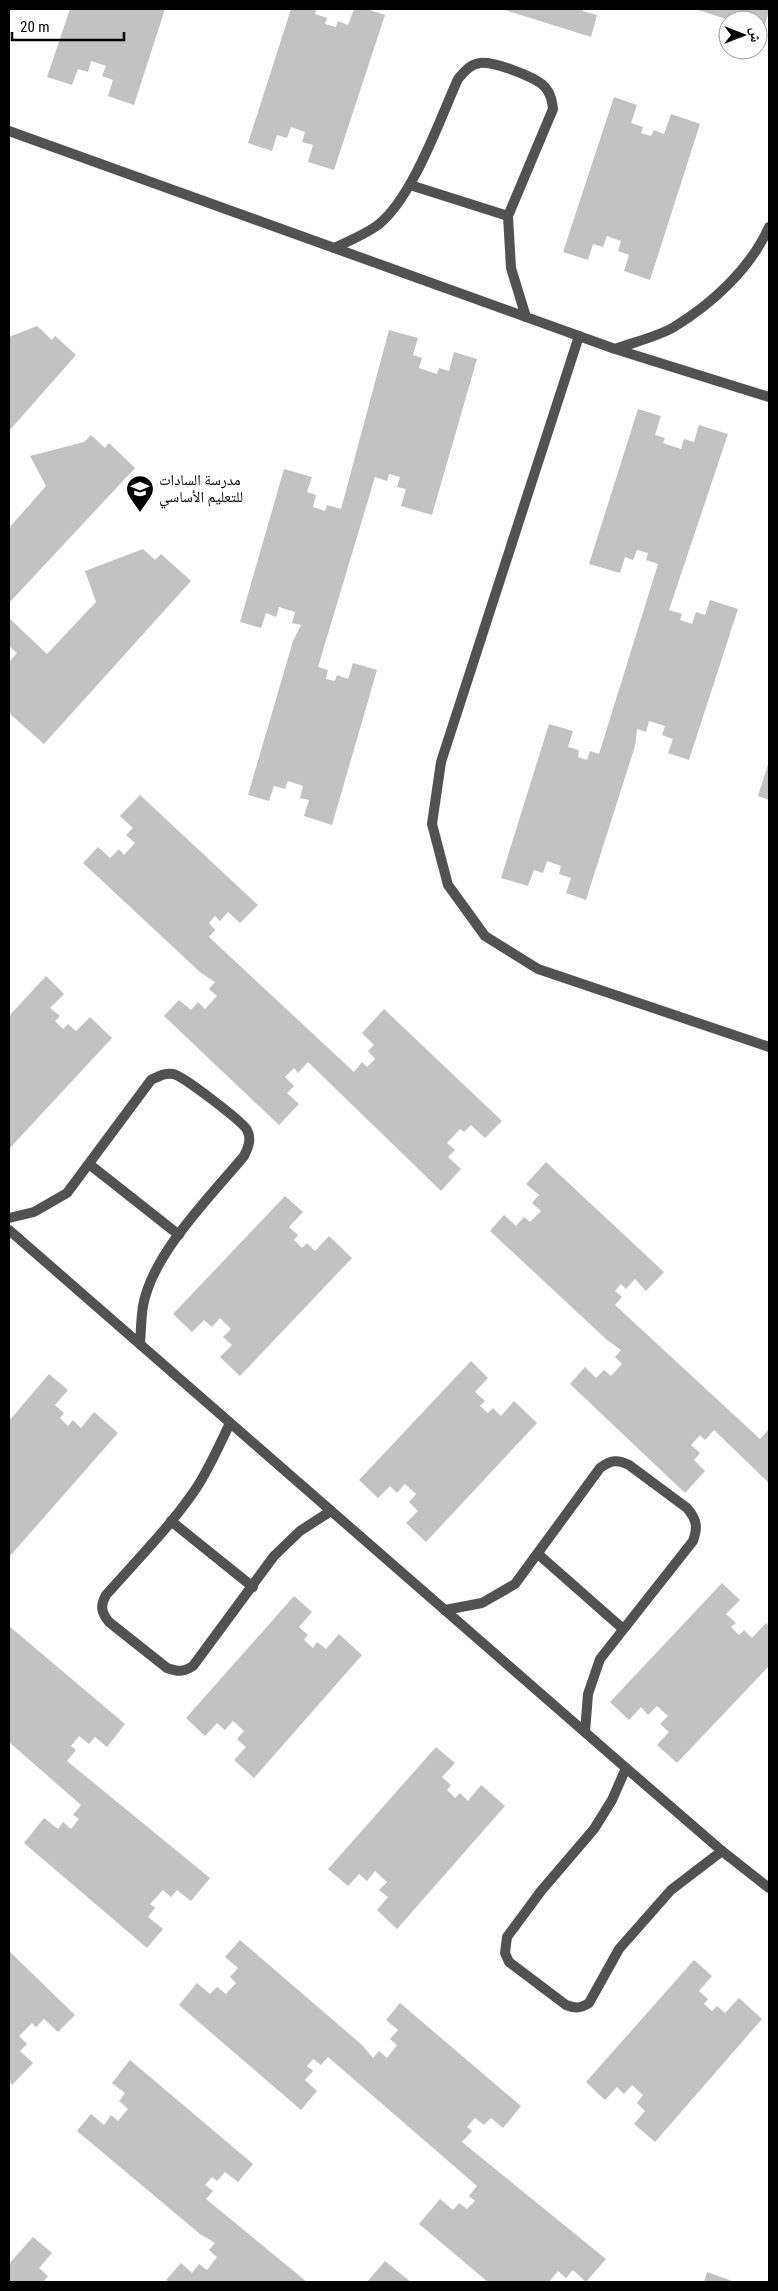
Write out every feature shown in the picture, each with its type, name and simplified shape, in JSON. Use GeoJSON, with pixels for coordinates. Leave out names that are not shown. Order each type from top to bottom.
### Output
{"type":"FeatureCollection","features":[{"type":"Feature","properties":{"kind":"street"},"geometry":{"type":"LineString","coordinates":[[334,248],[357,238],[378,224],[396,206],[410,184],[458,79],[467,68],[478,63],[492,63],[544,86],[551,96],[553,109],[508,216],[511,268],[526,317]]}},
{"type":"Feature","properties":{"kind":"street"},"geometry":{"type":"LineString","coordinates":[[9,132],[616,349],[769,397]]}},
{"type":"Feature","properties":{"kind":"street"},"geometry":{"type":"LineString","coordinates":[[410,184],[508,216]]}},
{"type":"Feature","properties":{"kind":"street"},"geometry":{"type":"LineString","coordinates":[[616,349],[672,328],[722,292],[761,245],[769,227]]}},
{"type":"Feature","properties":{"kind":"street"},"geometry":{"type":"LineString","coordinates":[[579,336],[440,762],[432,824],[448,885],[485,936],[538,969],[769,1047]]}},
{"type":"Feature","properties":{"kind":"street"},"geometry":{"type":"LineString","coordinates":[[9,1218],[34,1212],[66,1193],[90,1164],[151,1080],[163,1074],[175,1074],[238,1121],[247,1130],[250,1144],[244,1156],[179,1234],[157,1267],[143,1304],[140,1344]]}},
{"type":"Feature","properties":{"kind":"street"},"geometry":{"type":"LineString","coordinates":[[90,1164],[179,1234]]}},
{"type":"Feature","properties":{"kind":"street"},"geometry":{"type":"LineString","coordinates":[[9,1230],[626,1768],[722,1851],[769,1888]]}},
{"type":"Feature","properties":{"kind":"street"},"geometry":{"type":"LineString","coordinates":[[230,1422],[214,1458],[194,1490],[171,1521],[106,1595],[101,1604],[103,1615],[109,1622],[167,1668],[176,1672],[185,1671],[193,1666],[274,1556],[300,1530],[331,1510]]}},
{"type":"Feature","properties":{"kind":"street"},"geometry":{"type":"LineString","coordinates":[[445,1610],[482,1604],[515,1584],[600,1468],[609,1461],[619,1460],[629,1465],[687,1508],[695,1518],[697,1530],[693,1541],[600,1658],[588,1694],[585,1732]]}},
{"type":"Feature","properties":{"kind":"street"},"geometry":{"type":"LineString","coordinates":[[171,1521],[253,1587]]}},
{"type":"Feature","properties":{"kind":"street"},"geometry":{"type":"LineString","coordinates":[[538,1554],[622,1628]]}},
{"type":"Feature","properties":{"kind":"street"},"geometry":{"type":"LineString","coordinates":[[626,1768],[612,1800],[594,1829],[541,1891],[507,1937],[505,1954],[509,1962],[566,2005],[574,2008],[583,2008],[589,2003],[618,1949],[671,1890],[722,1851]]}},
{"type":"Feature","properties":{"kind":"building"},"geometry":{"type":"Polygon","coordinates":[[[70,9],[165,9],[134,105],[108,96],[113,80],[102,76],[106,66],[91,61],[88,72],[78,69],[72,85],[47,77],[70,9]]]}},
{"type":"Feature","properties":{"kind":"building"},"geometry":{"type":"Polygon","coordinates":[[[291,9],[317,9],[315,14],[327,18],[325,24],[336,27],[338,21],[348,25],[354,9],[366,9],[385,15],[334,170],[308,162],[313,145],[302,142],[305,132],[291,127],[287,138],[277,135],[272,151],[248,143],[291,9]]]}},
{"type":"Feature","properties":{"kind":"building"},"geometry":{"type":"Polygon","coordinates":[[[502,9],[583,9],[583,11],[597,15],[591,37],[502,9]]]}},
{"type":"Feature","properties":{"kind":"building"},"geometry":{"type":"Polygon","coordinates":[[[695,9],[768,10],[718,10],[718,16],[695,9]]]}},
{"type":"Feature","properties":{"kind":"building"},"geometry":{"type":"Polygon","coordinates":[[[614,97],[637,105],[631,123],[643,127],[641,133],[651,136],[654,130],[664,134],[671,114],[700,124],[650,280],[624,271],[629,255],[618,251],[621,241],[607,236],[603,247],[593,244],[588,260],[563,252],[614,97]]]}},
{"type":"Feature","properties":{"kind":"building"},"geometry":{"type":"Polygon","coordinates":[[[37,326],[52,340],[55,336],[76,355],[9,431],[9,337],[37,326]]]}},
{"type":"Feature","properties":{"kind":"building"},"geometry":{"type":"Polygon","coordinates":[[[389,330],[418,338],[413,355],[422,358],[419,368],[437,374],[439,368],[449,371],[454,352],[477,359],[432,515],[401,506],[406,489],[397,487],[400,477],[389,474],[387,481],[375,477],[318,667],[328,670],[326,679],[335,681],[337,675],[348,679],[353,663],[377,670],[332,825],[304,816],[309,800],[300,798],[303,786],[288,781],[285,789],[274,786],[269,801],[248,795],[293,641],[301,625],[292,623],[295,612],[279,607],[276,617],[266,613],[261,628],[240,622],[284,469],[312,477],[307,492],[316,495],[313,507],[325,511],[327,505],[341,509],[389,330]]]}},
{"type":"Feature","properties":{"kind":"building"},"geometry":{"type":"Polygon","coordinates":[[[638,409],[661,416],[655,435],[665,438],[663,443],[681,449],[684,439],[694,442],[699,425],[728,434],[669,610],[682,614],[680,620],[692,624],[696,612],[705,615],[710,600],[738,609],[689,760],[668,753],[673,739],[662,735],[665,726],[649,721],[646,732],[637,729],[635,746],[586,900],[566,893],[571,878],[559,874],[561,866],[547,861],[543,873],[534,870],[528,886],[501,878],[549,724],[573,731],[568,747],[579,750],[578,757],[587,760],[590,751],[599,754],[658,564],[646,560],[648,553],[637,550],[633,560],[625,557],[620,573],[589,564],[638,409]]]}},
{"type":"Feature","properties":{"kind":"building","name":"مدرسة السادات للتعليم الأساسي"},"geometry":{"type":"Polygon","coordinates":[[[91,435],[105,448],[109,443],[135,468],[9,603],[9,528],[46,486],[30,456],[84,442],[91,435]]]}},
{"type":"Feature","properties":{"kind":"building"},"geometry":{"type":"Polygon","coordinates":[[[143,549],[155,560],[161,554],[191,581],[44,744],[9,713],[9,662],[17,653],[9,646],[9,618],[47,654],[96,602],[85,571],[143,549]]]}},
{"type":"Feature","properties":{"kind":"building"},"geometry":{"type":"Polygon","coordinates":[[[769,761],[769,800],[758,796],[769,761]]]}},
{"type":"Feature","properties":{"kind":"building"},"geometry":{"type":"Polygon","coordinates":[[[140,795],[258,905],[240,923],[228,912],[220,921],[215,916],[209,923],[215,930],[209,937],[354,1072],[362,1062],[367,1067],[375,1059],[368,1051],[374,1045],[362,1033],[384,1009],[502,1121],[485,1138],[471,1125],[464,1132],[460,1129],[447,1143],[455,1150],[448,1157],[461,1169],[441,1191],[308,1062],[298,1073],[294,1068],[285,1077],[294,1086],[287,1093],[299,1104],[279,1125],[164,1016],[179,1000],[191,1010],[198,1002],[205,1009],[217,996],[209,989],[215,982],[201,973],[83,863],[98,847],[110,858],[119,849],[124,855],[135,843],[126,835],[133,828],[120,816],[140,795]]]}},
{"type":"Feature","properties":{"kind":"building"},"geometry":{"type":"Polygon","coordinates":[[[46,976],[64,994],[50,1008],[60,1016],[55,1021],[63,1029],[68,1024],[76,1031],[90,1017],[112,1038],[9,1149],[9,1016],[46,976]]]}},
{"type":"Feature","properties":{"kind":"building"},"geometry":{"type":"Polygon","coordinates":[[[546,1162],[664,1272],[646,1291],[635,1279],[626,1289],[621,1284],[615,1291],[622,1297],[615,1305],[760,1439],[769,1429],[769,1483],[714,1430],[705,1440],[700,1435],[691,1445],[700,1453],[694,1460],[705,1471],[685,1493],[570,1384],[585,1367],[596,1378],[604,1370],[611,1376],[622,1364],[615,1357],[621,1350],[607,1340],[490,1231],[504,1215],[516,1226],[524,1217],[530,1222],[541,1211],[532,1203],[539,1195],[526,1184],[546,1162]]]}},
{"type":"Feature","properties":{"kind":"building"},"geometry":{"type":"Polygon","coordinates":[[[285,1196],[303,1212],[289,1227],[298,1235],[294,1240],[302,1248],[307,1243],[315,1251],[329,1236],[352,1258],[240,1376],[220,1357],[232,1345],[223,1337],[231,1329],[220,1318],[212,1327],[204,1320],[192,1332],[173,1314],[285,1196]]]}},
{"type":"Feature","properties":{"kind":"building"},"geometry":{"type":"Polygon","coordinates":[[[471,1361],[488,1378],[475,1392],[485,1401],[480,1406],[488,1413],[493,1408],[501,1416],[514,1401],[537,1423],[426,1542],[406,1523],[418,1511],[409,1502],[416,1494],[405,1484],[397,1493],[390,1486],[378,1498],[359,1480],[471,1361]]]}},
{"type":"Feature","properties":{"kind":"building"},"geometry":{"type":"Polygon","coordinates":[[[49,1374],[68,1390],[55,1405],[64,1413],[60,1418],[68,1426],[73,1420],[81,1428],[94,1412],[118,1433],[10,1556],[9,1421],[49,1374]]]}},
{"type":"Feature","properties":{"kind":"building"},"geometry":{"type":"Polygon","coordinates":[[[722,1583],[740,1600],[726,1614],[736,1623],[731,1627],[739,1635],[744,1630],[752,1638],[766,1623],[769,1626],[769,1666],[677,1763],[657,1745],[669,1732],[660,1724],[668,1716],[657,1706],[648,1715],[641,1707],[629,1720],[610,1702],[722,1583]]]}},
{"type":"Feature","properties":{"kind":"building"},"geometry":{"type":"Polygon","coordinates":[[[294,1596],[312,1612],[299,1627],[308,1635],[304,1640],[313,1648],[317,1642],[326,1649],[339,1634],[362,1655],[254,1778],[234,1760],[246,1747],[237,1739],[244,1731],[233,1721],[225,1730],[217,1723],[205,1736],[186,1718],[294,1596]]]}},
{"type":"Feature","properties":{"kind":"building"},"geometry":{"type":"Polygon","coordinates":[[[9,1626],[125,1724],[107,1747],[95,1737],[89,1744],[79,1736],[71,1746],[76,1750],[67,1761],[210,1878],[191,1901],[177,1890],[171,1897],[163,1890],[150,1904],[155,1908],[148,1917],[163,1929],[147,1948],[24,1843],[44,1818],[58,1829],[63,1822],[71,1829],[79,1819],[73,1815],[81,1805],[9,1742],[9,1626]]]}},
{"type":"Feature","properties":{"kind":"building"},"geometry":{"type":"Polygon","coordinates":[[[436,1747],[455,1763],[442,1777],[451,1785],[447,1790],[455,1798],[460,1793],[468,1801],[481,1785],[505,1806],[397,1929],[377,1910],[388,1897],[379,1890],[387,1882],[375,1871],[367,1881],[359,1874],[348,1886],[328,1869],[436,1747]]]}},
{"type":"Feature","properties":{"kind":"building"},"geometry":{"type":"Polygon","coordinates":[[[240,1940],[362,2045],[373,2058],[379,2051],[387,2058],[397,2045],[390,2039],[398,2030],[386,2020],[400,2003],[521,2106],[503,2128],[491,2118],[484,2125],[475,2118],[467,2127],[472,2131],[462,2142],[606,2259],[586,2282],[573,2270],[566,2278],[558,2271],[549,2282],[488,2282],[419,2224],[440,2199],[453,2210],[459,2203],[467,2209],[475,2201],[469,2196],[477,2186],[328,2057],[321,2065],[313,2059],[307,2066],[313,2071],[305,2080],[317,2091],[301,2110],[179,2005],[197,1983],[210,1994],[217,1987],[226,1994],[236,1983],[230,1977],[238,1968],[225,1957],[240,1940]]]}},
{"type":"Feature","properties":{"kind":"building"},"geometry":{"type":"Polygon","coordinates":[[[9,1951],[75,2015],[58,2032],[44,2019],[36,2027],[32,2023],[19,2036],[27,2044],[20,2051],[33,2063],[12,2085],[9,2081],[9,1951]]]}},
{"type":"Feature","properties":{"kind":"building"},"geometry":{"type":"Polygon","coordinates":[[[694,1960],[712,1976],[699,1991],[708,1999],[704,2004],[712,2011],[717,2006],[725,2013],[739,1998],[762,2019],[655,2142],[634,2124],[645,2111],[637,2103],[643,2095],[632,2085],[624,2094],[617,2087],[605,2100],[586,2082],[694,1960]]]}},
{"type":"Feature","properties":{"kind":"building"},"geometry":{"type":"Polygon","coordinates":[[[130,2060],[253,2164],[238,2182],[225,2172],[217,2181],[212,2177],[205,2185],[213,2191],[206,2199],[307,2282],[169,2282],[166,2280],[181,2263],[192,2273],[199,2264],[207,2270],[217,2257],[209,2250],[215,2243],[200,2234],[77,2131],[91,2114],[104,2125],[111,2115],[118,2121],[128,2109],[119,2101],[125,2093],[112,2083],[130,2060]]]}},
{"type":"Feature","properties":{"kind":"building"},"geometry":{"type":"Polygon","coordinates":[[[33,2237],[52,2253],[39,2268],[48,2276],[45,2282],[9,2282],[9,2264],[33,2237]]]}},
{"type":"Feature","properties":{"kind":"building"},"geometry":{"type":"Polygon","coordinates":[[[385,2261],[411,2282],[367,2282],[385,2261]]]}},
{"type":"Feature","properties":{"kind":"building"},"geometry":{"type":"Polygon","coordinates":[[[707,2272],[735,2282],[704,2282],[707,2272]]]}},
{"type":"Feature","properties":{"kind":"place","name":"مدرسة السادات للتعليم الأساسي"},"geometry":{"type":"Point","coordinates":[140,513]}}]}
